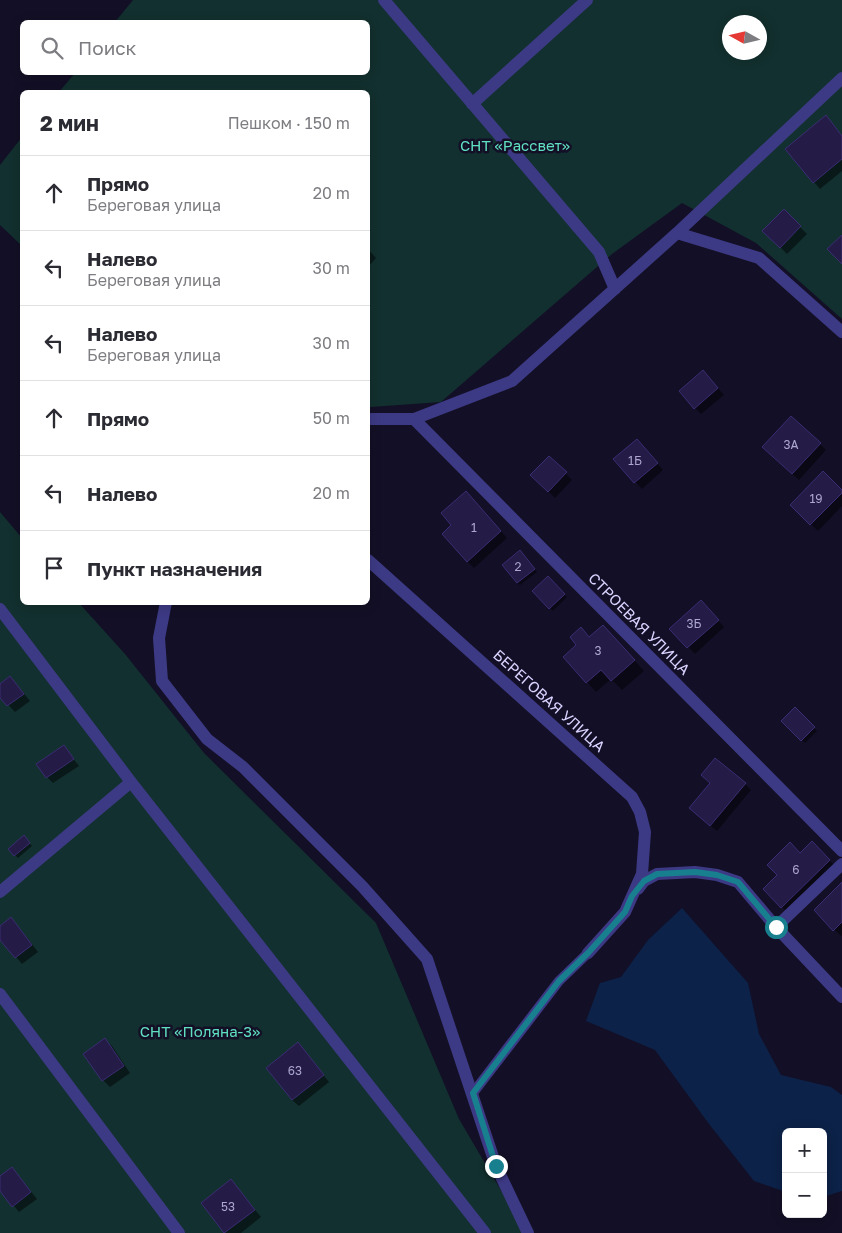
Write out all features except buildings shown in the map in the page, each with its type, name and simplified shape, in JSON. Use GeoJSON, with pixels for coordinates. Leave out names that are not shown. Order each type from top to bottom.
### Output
{"type":"FeatureCollection","features":[{"type":"Feature","properties":{"kind":"street"},"geometry":{"type":"LineString","coordinates":[[384,0],[599,252],[615,289]]}},
{"type":"Feature","properties":{"kind":"street"},"geometry":{"type":"LineString","coordinates":[[472,104],[587,0]]}},
{"type":"Feature","properties":{"kind":"street"},"geometry":{"type":"LineString","coordinates":[[370,419],[414,420],[512,381],[677,233],[842,78]]}},
{"type":"Feature","properties":{"kind":"street"},"geometry":{"type":"LineString","coordinates":[[677,233],[759,258],[842,332]]}},
{"type":"Feature","properties":{"kind":"street","name":"СТРОЕВАЯ УЛИЦА"},"geometry":{"type":"LineString","coordinates":[[414,420],[842,850]]}},
{"type":"Feature","properties":{"kind":"street","name":"БЕРЕГОВАЯ УЛИЦА"},"geometry":{"type":"LineString","coordinates":[[370,562],[632,797],[640,812],[645,832],[642,874],[625,912],[588,953]]}},
{"type":"Feature","properties":{"kind":"street"},"geometry":{"type":"LineString","coordinates":[[165,605],[159,638],[162,681],[207,739],[243,766],[362,886],[427,959],[496,1166],[528,1233]]}},
{"type":"Feature","properties":{"kind":"street"},"geometry":{"type":"LineString","coordinates":[[0,608],[131,782],[485,1233]]}},
{"type":"Feature","properties":{"kind":"street"},"geometry":{"type":"LineString","coordinates":[[0,892],[131,782]]}},
{"type":"Feature","properties":{"kind":"street"},"geometry":{"type":"LineString","coordinates":[[776,927],[842,864]]}},
{"type":"Feature","properties":{"kind":"street","name":"БЕРЕГОВАЯ УЛИЦА"},"geometry":{"type":"LineString","coordinates":[[632,896],[644,881],[657,874],[695,872],[717,875],[738,882],[776,927],[842,997]]}},
{"type":"Feature","properties":{"kind":"street"},"geometry":{"type":"LineString","coordinates":[[0,994],[179,1233]]}},
{"type":"Feature","properties":{"kind":"lane"},"geometry":{"type":"LineString","coordinates":[[473,1093],[559,981],[588,953]]}},
{"type":"Feature","properties":{"kind":"green space","name":"СНТ «Рассвет»"},"geometry":{"type":"Polygon","coordinates":[[[133,0],[842,0],[842,319],[756,243],[682,203],[612,254],[441,402],[370,407],[370,90],[61,90],[73,75],[370,75],[370,20],[117,20],[133,0]]]}},
{"type":"Feature","properties":{"kind":"green space"},"geometry":{"type":"Polygon","coordinates":[[[20,140],[20,244],[0,225],[0,165],[20,140]]]}},
{"type":"Feature","properties":{"kind":"green space","name":"СНТ «Поляна-3»"},"geometry":{"type":"Polygon","coordinates":[[[0,512],[20,536],[20,605],[81,605],[125,654],[204,753],[376,923],[459,1119],[526,1233],[0,1233],[0,512]]]}},
{"type":"Feature","properties":{"kind":"water"},"geometry":{"type":"Polygon","coordinates":[[[682,908],[748,983],[759,1034],[781,1075],[831,1087],[842,1095],[842,1191],[827,1196],[827,1128],[782,1128],[782,1191],[754,1181],[709,1124],[655,1050],[586,1021],[600,983],[621,977],[648,940],[682,908]]]}},
{"type":"Feature","properties":{"kind":"route"},"geometry":{"type":"LineString","coordinates":[[496,1166],[473,1093],[559,981],[588,953],[625,912],[632,896],[644,881],[657,874],[695,872],[717,875],[738,882],[776,927]]}}]}
